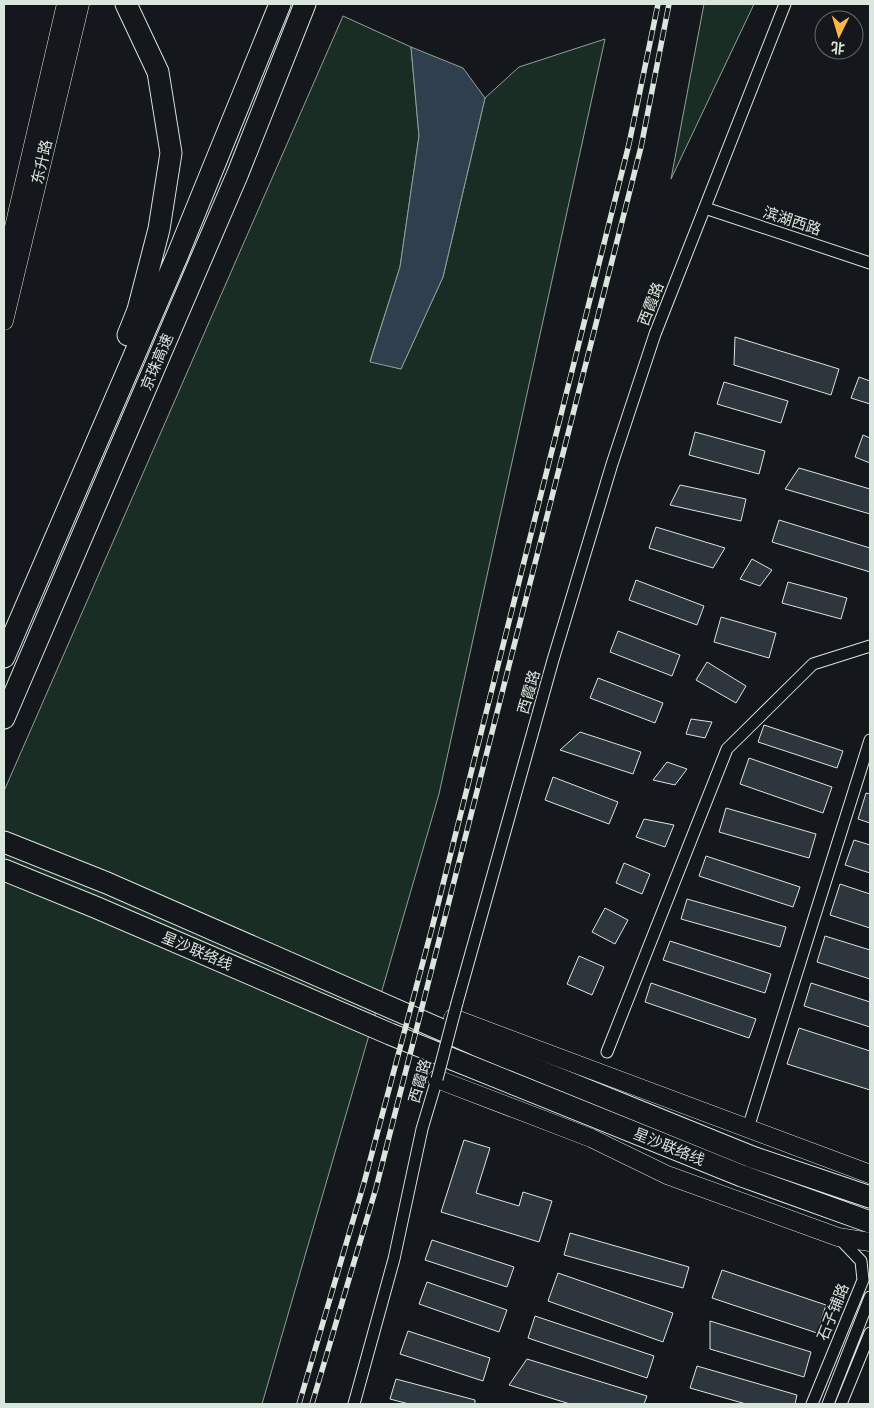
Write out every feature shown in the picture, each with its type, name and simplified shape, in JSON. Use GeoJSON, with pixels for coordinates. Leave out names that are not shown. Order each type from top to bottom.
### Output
{"type":"FeatureCollection","features":[{"type":"Feature","properties":{"kind":"highway"},"geometry":{"type":"LineString","coordinates":[[41,567],[138,310],[159,229],[171,153],[158,72],[126,4]]}},
{"type":"Feature","properties":{"kind":"highway","name":"京珠高速"},"geometry":{"type":"LineString","coordinates":[[4,657],[41,567],[178,254],[280,4]]}},
{"type":"Feature","properties":{"kind":"highway","name":"京珠高速"},"geometry":{"type":"LineString","coordinates":[[4,718],[238,174],[305,4]]}},
{"type":"Feature","properties":{"kind":"highway"},"geometry":{"type":"LineString","coordinates":[[238,174],[317,4]]}},
{"type":"Feature","properties":{"kind":"highway"},"geometry":{"type":"LineString","coordinates":[[4,842],[107,883],[476,1046],[752,1157],[870,1197]]}},
{"type":"Feature","properties":{"kind":"highway","name":"星沙联络线"},"geometry":{"type":"LineString","coordinates":[[4,870],[95,907],[390,1034],[723,1168],[870,1222]]}},
{"type":"Feature","properties":{"kind":"main road","name":"东升路"},"geometry":{"type":"LineString","coordinates":[[4,270],[7,247],[67,16],[80,4]]}},
{"type":"Feature","properties":{"kind":"main road","name":"东升路"},"geometry":{"type":"LineString","coordinates":[[4,321],[67,16]]}},
{"type":"Feature","properties":{"kind":"main road"},"geometry":{"type":"LineString","coordinates":[[455,1011],[748,1128],[869,1173]]}},
{"type":"Feature","properties":{"kind":"main road"},"geometry":{"type":"LineString","coordinates":[[437,1079],[590,1138],[667,1175],[838,1237],[870,1242]]}},
{"type":"Feature","properties":{"kind":"street","name":"西霞路"},"geometry":{"type":"LineString","coordinates":[[354,1404],[394,1259],[422,1128],[553,660],[612,464],[655,334],[785,4]]}},
{"type":"Feature","properties":{"kind":"street","name":"滨湖西路"},"geometry":{"type":"LineString","coordinates":[[705,208],[870,262]]}},
{"type":"Feature","properties":{"kind":"street"},"geometry":{"type":"LineString","coordinates":[[607,1052],[727,748],[813,664],[870,646]]}},
{"type":"Feature","properties":{"kind":"street"},"geometry":{"type":"LineString","coordinates":[[748,1128],[870,740]]}},
{"type":"Feature","properties":{"kind":"street","name":"石子铺路"},"geometry":{"type":"LineString","coordinates":[[812,1404],[863,1280],[860,1261],[848,1245],[838,1237]]}},
{"type":"Feature","properties":{"kind":"street","name":"石子铺路"},"geometry":{"type":"LineString","coordinates":[[828,1404],[870,1297]]}},
{"type":"Feature","properties":{"kind":"street"},"geometry":{"type":"LineString","coordinates":[[841,1404],[870,1333]]}},
{"type":"Feature","properties":{"kind":"green space"},"geometry":{"type":"Polygon","coordinates":[[[704,4],[754,4],[671,179],[704,4]]]}},
{"type":"Feature","properties":{"kind":"green space"},"geometry":{"type":"Polygon","coordinates":[[[343,16],[411,47],[419,136],[400,267],[370,361],[401,369],[443,277],[485,98],[519,67],[605,39],[439,794],[262,1404],[4,1404],[4,791],[343,16]]]}},
{"type":"Feature","properties":{"kind":"water"},"geometry":{"type":"Polygon","coordinates":[[[411,47],[463,68],[485,98],[443,277],[401,369],[370,362],[400,267],[419,136],[411,47]]]}},
{"type":"Feature","properties":{"kind":"building"},"geometry":{"type":"Polygon","coordinates":[[[735,337],[839,369],[831,395],[734,365],[735,337]]]}},
{"type":"Feature","properties":{"kind":"building"},"geometry":{"type":"Polygon","coordinates":[[[859,377],[870,381],[870,404],[851,398],[859,377]]]}},
{"type":"Feature","properties":{"kind":"building"},"geometry":{"type":"Polygon","coordinates":[[[724,382],[788,401],[781,423],[717,404],[724,382]]]}},
{"type":"Feature","properties":{"kind":"building"},"geometry":{"type":"Polygon","coordinates":[[[695,432],[765,451],[759,474],[689,455],[695,432]]]}},
{"type":"Feature","properties":{"kind":"building"},"geometry":{"type":"Polygon","coordinates":[[[863,435],[870,438],[870,463],[855,457],[863,435]]]}},
{"type":"Feature","properties":{"kind":"building"},"geometry":{"type":"Polygon","coordinates":[[[799,468],[870,489],[870,514],[785,489],[799,468]]]}},
{"type":"Feature","properties":{"kind":"building"},"geometry":{"type":"Polygon","coordinates":[[[680,485],[746,499],[741,521],[670,505],[680,485]]]}},
{"type":"Feature","properties":{"kind":"building"},"geometry":{"type":"Polygon","coordinates":[[[779,520],[870,548],[870,572],[772,542],[779,520]]]}},
{"type":"Feature","properties":{"kind":"building"},"geometry":{"type":"Polygon","coordinates":[[[656,527],[725,548],[713,568],[649,548],[656,527]]]}},
{"type":"Feature","properties":{"kind":"building"},"geometry":{"type":"Polygon","coordinates":[[[752,559],[772,570],[760,586],[740,579],[752,559]]]}},
{"type":"Feature","properties":{"kind":"building"},"geometry":{"type":"Polygon","coordinates":[[[636,580],[704,606],[697,625],[629,600],[636,580]]]}},
{"type":"Feature","properties":{"kind":"building"},"geometry":{"type":"Polygon","coordinates":[[[788,582],[847,598],[841,619],[782,603],[788,582]]]}},
{"type":"Feature","properties":{"kind":"building"},"geometry":{"type":"Polygon","coordinates":[[[721,617],[776,633],[769,658],[714,642],[721,617]]]}},
{"type":"Feature","properties":{"kind":"building"},"geometry":{"type":"Polygon","coordinates":[[[618,631],[680,655],[672,676],[610,652],[618,631]]]}},
{"type":"Feature","properties":{"kind":"building"},"geometry":{"type":"Polygon","coordinates":[[[707,662],[746,686],[736,703],[696,680],[707,662]]]}},
{"type":"Feature","properties":{"kind":"building"},"geometry":{"type":"Polygon","coordinates":[[[598,678],[663,703],[655,723],[590,698],[598,678]]]}},
{"type":"Feature","properties":{"kind":"building"},"geometry":{"type":"Polygon","coordinates":[[[691,719],[712,722],[705,738],[686,734],[691,719]]]}},
{"type":"Feature","properties":{"kind":"building"},"geometry":{"type":"Polygon","coordinates":[[[764,725],[843,751],[837,768],[758,742],[764,725]]]}},
{"type":"Feature","properties":{"kind":"building"},"geometry":{"type":"Polygon","coordinates":[[[580,732],[641,752],[633,774],[560,750],[580,732]]]}},
{"type":"Feature","properties":{"kind":"building"},"geometry":{"type":"Polygon","coordinates":[[[749,758],[832,787],[823,813],[740,784],[749,758]]]}},
{"type":"Feature","properties":{"kind":"building"},"geometry":{"type":"Polygon","coordinates":[[[667,762],[687,769],[675,785],[653,780],[667,762]]]}},
{"type":"Feature","properties":{"kind":"building"},"geometry":{"type":"Polygon","coordinates":[[[553,777],[618,802],[609,824],[545,800],[553,777]]]}},
{"type":"Feature","properties":{"kind":"building"},"geometry":{"type":"Polygon","coordinates":[[[866,793],[870,794],[870,823],[858,819],[866,793]]]}},
{"type":"Feature","properties":{"kind":"building"},"geometry":{"type":"Polygon","coordinates":[[[726,808],[816,834],[809,858],[719,832],[726,808]]]}},
{"type":"Feature","properties":{"kind":"building"},"geometry":{"type":"Polygon","coordinates":[[[644,819],[674,825],[665,847],[636,837],[644,819]]]}},
{"type":"Feature","properties":{"kind":"building"},"geometry":{"type":"Polygon","coordinates":[[[854,840],[870,845],[870,873],[845,865],[854,840]]]}},
{"type":"Feature","properties":{"kind":"building"},"geometry":{"type":"Polygon","coordinates":[[[706,856],[800,887],[793,907],[699,876],[706,856]]]}},
{"type":"Feature","properties":{"kind":"building"},"geometry":{"type":"Polygon","coordinates":[[[624,863],[650,874],[642,894],[616,883],[624,863]]]}},
{"type":"Feature","properties":{"kind":"building"},"geometry":{"type":"Polygon","coordinates":[[[840,884],[870,894],[870,928],[830,915],[840,884]]]}},
{"type":"Feature","properties":{"kind":"building"},"geometry":{"type":"Polygon","coordinates":[[[687,899],[786,927],[780,947],[681,919],[687,899]]]}},
{"type":"Feature","properties":{"kind":"building"},"geometry":{"type":"Polygon","coordinates":[[[605,908],[628,920],[615,944],[592,932],[605,908]]]}},
{"type":"Feature","properties":{"kind":"building"},"geometry":{"type":"Polygon","coordinates":[[[825,936],[870,950],[870,979],[817,962],[825,936]]]}},
{"type":"Feature","properties":{"kind":"building"},"geometry":{"type":"Polygon","coordinates":[[[670,941],[771,974],[765,993],[663,960],[670,941]]]}},
{"type":"Feature","properties":{"kind":"building"},"geometry":{"type":"Polygon","coordinates":[[[579,956],[604,967],[592,995],[567,984],[579,956]]]}},
{"type":"Feature","properties":{"kind":"building"},"geometry":{"type":"Polygon","coordinates":[[[651,983],[756,1019],[749,1038],[645,1002],[651,983]]]}},
{"type":"Feature","properties":{"kind":"building"},"geometry":{"type":"Polygon","coordinates":[[[811,983],[870,1002],[870,1027],[804,1006],[811,983]]]}},
{"type":"Feature","properties":{"kind":"building"},"geometry":{"type":"Polygon","coordinates":[[[799,1028],[870,1051],[870,1090],[787,1064],[799,1028]]]}},
{"type":"Feature","properties":{"kind":"building"},"geometry":{"type":"Polygon","coordinates":[[[464,1140],[490,1148],[476,1193],[519,1206],[523,1192],[552,1201],[539,1242],[441,1212],[464,1140]]]}},
{"type":"Feature","properties":{"kind":"building"},"geometry":{"type":"Polygon","coordinates":[[[570,1233],[689,1267],[683,1288],[564,1255],[570,1233]]]}},
{"type":"Feature","properties":{"kind":"building"},"geometry":{"type":"Polygon","coordinates":[[[432,1240],[514,1267],[507,1287],[425,1260],[432,1240]]]}},
{"type":"Feature","properties":{"kind":"building"},"geometry":{"type":"Polygon","coordinates":[[[722,1270],[826,1305],[817,1333],[712,1298],[722,1270]]]}},
{"type":"Feature","properties":{"kind":"building"},"geometry":{"type":"Polygon","coordinates":[[[558,1273],[673,1313],[663,1342],[548,1301],[558,1273]]]}},
{"type":"Feature","properties":{"kind":"building"},"geometry":{"type":"Polygon","coordinates":[[[427,1282],[507,1310],[499,1332],[419,1304],[427,1282]]]}},
{"type":"Feature","properties":{"kind":"building"},"geometry":{"type":"Polygon","coordinates":[[[535,1316],[654,1356],[647,1378],[528,1338],[535,1316]]]}},
{"type":"Feature","properties":{"kind":"building"},"geometry":{"type":"Polygon","coordinates":[[[710,1321],[811,1352],[804,1377],[710,1349],[710,1321]]]}},
{"type":"Feature","properties":{"kind":"building"},"geometry":{"type":"Polygon","coordinates":[[[408,1331],[490,1358],[483,1381],[400,1354],[408,1331]]]}},
{"type":"Feature","properties":{"kind":"building"},"geometry":{"type":"Polygon","coordinates":[[[527,1359],[647,1396],[644,1404],[570,1404],[509,1385],[527,1359]]]}},
{"type":"Feature","properties":{"kind":"building"},"geometry":{"type":"Polygon","coordinates":[[[697,1366],[797,1395],[795,1404],[746,1404],[690,1388],[697,1366]]]}},
{"type":"Feature","properties":{"kind":"building"},"geometry":{"type":"Polygon","coordinates":[[[396,1379],[475,1400],[475,1404],[409,1404],[390,1399],[396,1379]]]}},
{"type":"Feature","properties":{"kind":"railway"},"geometry":{"type":"LineString","coordinates":[[299,1404],[364,1183],[432,928],[629,144],[658,4]]}},
{"type":"Feature","properties":{"kind":"railway"},"geometry":{"type":"LineString","coordinates":[[312,1404],[376,1188],[641,147],[669,4]]}}]}
